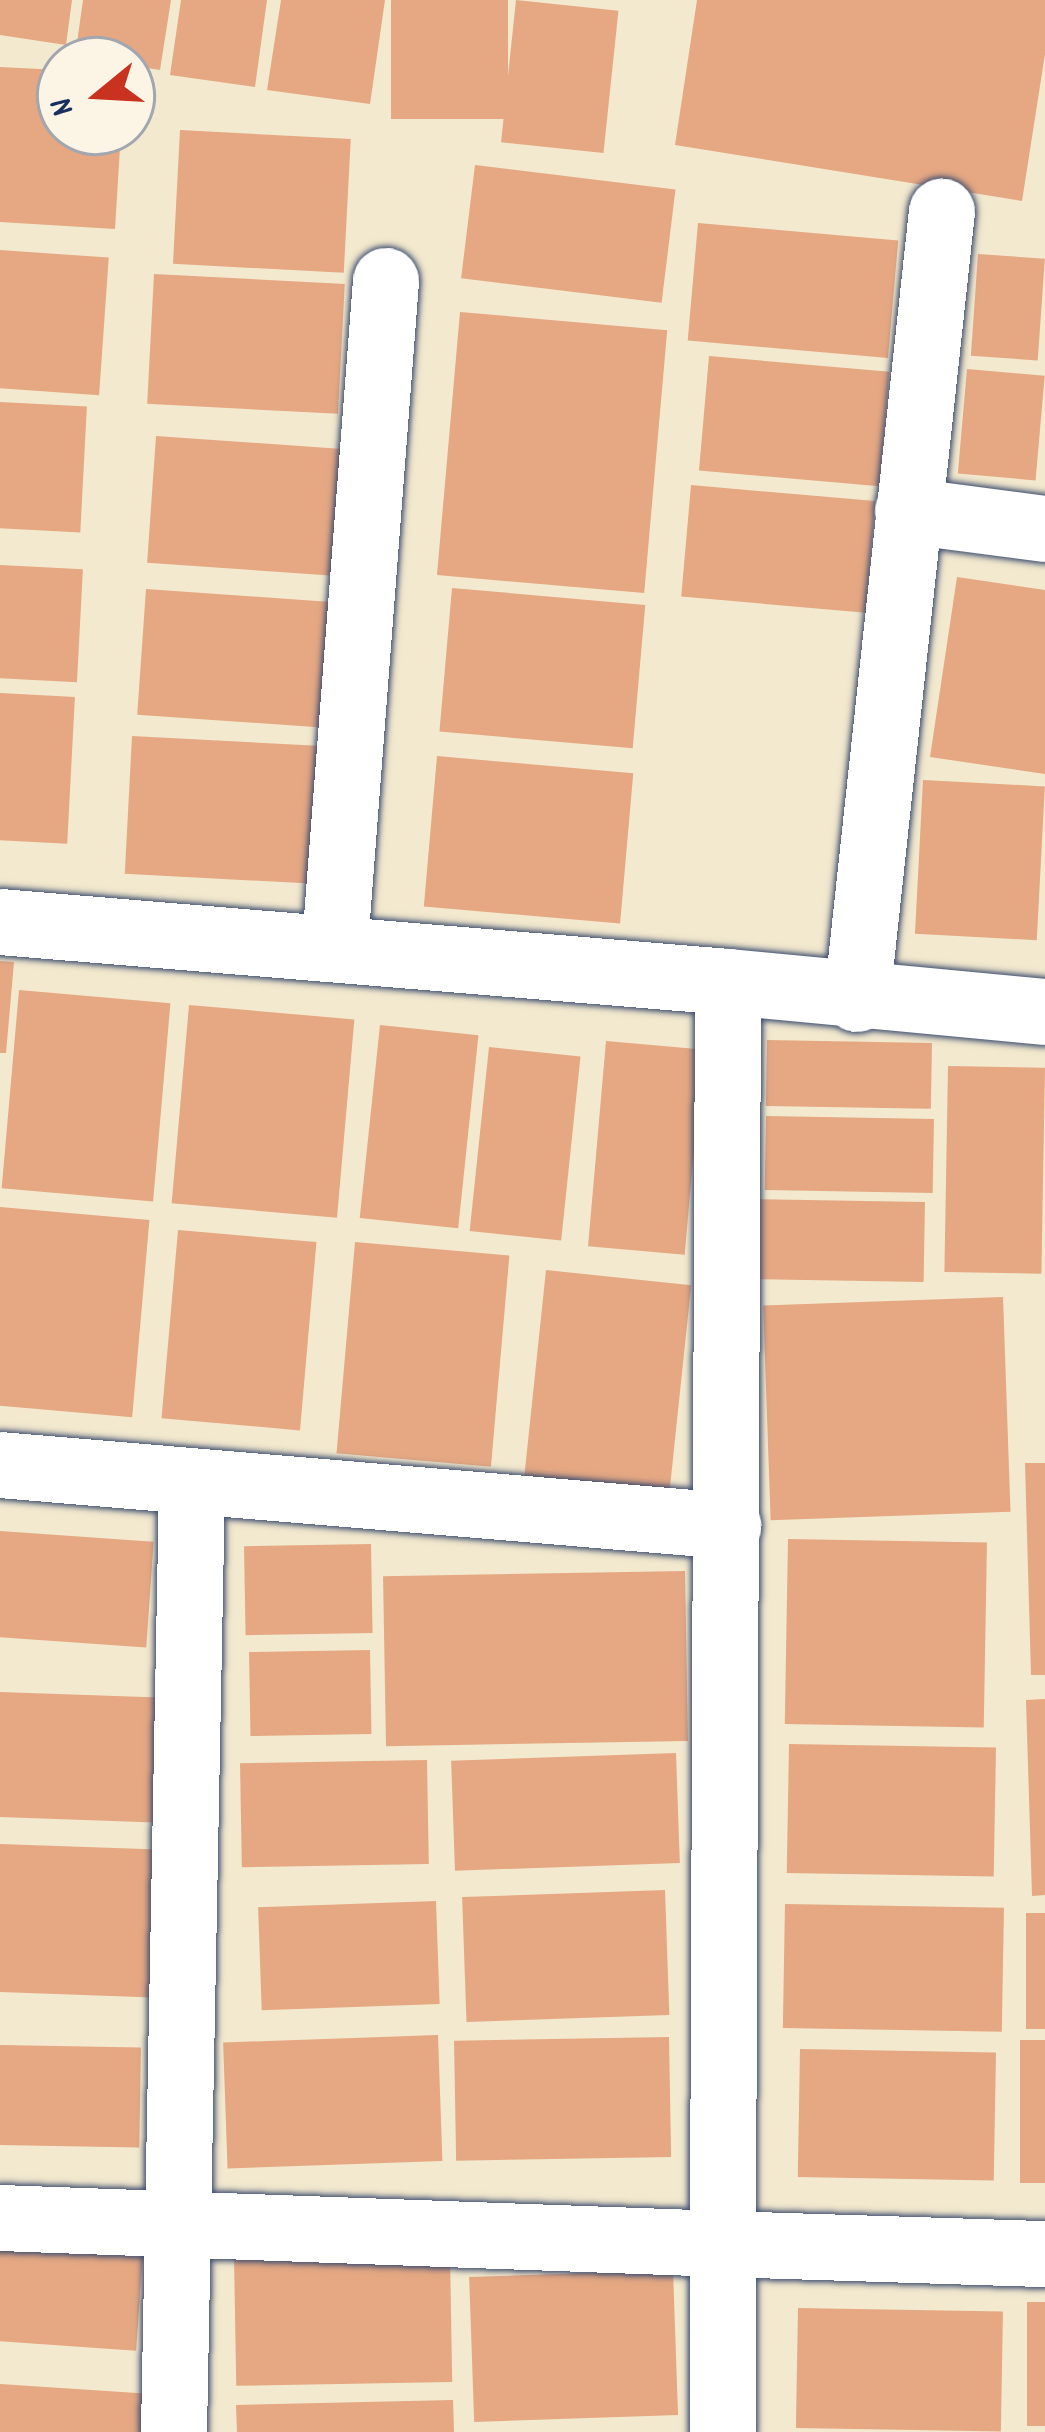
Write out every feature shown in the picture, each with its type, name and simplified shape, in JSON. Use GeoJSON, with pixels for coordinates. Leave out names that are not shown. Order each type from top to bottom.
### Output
{"type":"FeatureCollection","features":[{"type":"Feature","properties":{"kind":"street"},"geometry":{"type":"LineString","coordinates":[[857,999],[942,212]]}},
{"type":"Feature","properties":{"kind":"street"},"geometry":{"type":"LineString","coordinates":[[335,944],[386,281]]}},
{"type":"Feature","properties":{"kind":"street"},"geometry":{"type":"LineString","coordinates":[[908,511],[1045,529]]}},
{"type":"Feature","properties":{"kind":"street"},"geometry":{"type":"LineString","coordinates":[[0,922],[335,944],[857,999],[1045,1012]]}},
{"type":"Feature","properties":{"kind":"street"},"geometry":{"type":"LineString","coordinates":[[723,2432],[728,982]]}},
{"type":"Feature","properties":{"kind":"street"},"geometry":{"type":"LineString","coordinates":[[0,1465],[728,1526]]}},
{"type":"Feature","properties":{"kind":"street"},"geometry":{"type":"LineString","coordinates":[[174,2432],[174,2222],[192,1482]]}},
{"type":"Feature","properties":{"kind":"street"},"geometry":{"type":"LineString","coordinates":[[0,2218],[1045,2254]]}},
{"type":"Feature","properties":{"kind":"building"},"geometry":{"type":"Polygon","coordinates":[[[0,0],[72,0],[67,36],[36,36],[36,40],[0,35],[0,0]]]}},
{"type":"Feature","properties":{"kind":"building"},"geometry":{"type":"Polygon","coordinates":[[[83,0],[171,0],[160,70],[156,69],[156,36],[78,36],[83,0]]]}},
{"type":"Feature","properties":{"kind":"building"},"geometry":{"type":"Polygon","coordinates":[[[181,0],[267,0],[255,87],[170,75],[181,0]]]}},
{"type":"Feature","properties":{"kind":"building"},"geometry":{"type":"Polygon","coordinates":[[[281,0],[385,0],[370,104],[267,90],[281,0]]]}},
{"type":"Feature","properties":{"kind":"building"},"geometry":{"type":"Polygon","coordinates":[[[391,0],[508,0],[508,119],[391,119],[391,0]]]}},
{"type":"Feature","properties":{"kind":"building"},"geometry":{"type":"Polygon","coordinates":[[[516,0],[618,11],[603,153],[501,142],[516,0]]]}},
{"type":"Feature","properties":{"kind":"building"},"geometry":{"type":"Polygon","coordinates":[[[697,0],[1045,0],[1045,54],[1022,201],[675,145],[697,0]]]}},
{"type":"Feature","properties":{"kind":"building"},"geometry":{"type":"Polygon","coordinates":[[[0,67],[36,69],[36,156],[120,156],[115,229],[0,222],[0,67]]]}},
{"type":"Feature","properties":{"kind":"building"},"geometry":{"type":"Polygon","coordinates":[[[180,130],[351,139],[344,273],[173,264],[180,130]]]}},
{"type":"Feature","properties":{"kind":"building"},"geometry":{"type":"Polygon","coordinates":[[[475,165],[675,190],[662,303],[461,278],[475,165]]]}},
{"type":"Feature","properties":{"kind":"building"},"geometry":{"type":"Polygon","coordinates":[[[698,223],[898,241],[888,358],[688,341],[698,223]]]}},
{"type":"Feature","properties":{"kind":"building"},"geometry":{"type":"Polygon","coordinates":[[[0,250],[109,258],[99,395],[0,388],[0,250]]]}},
{"type":"Feature","properties":{"kind":"building"},"geometry":{"type":"Polygon","coordinates":[[[978,254],[1045,259],[1038,360],[971,356],[978,254]]]}},
{"type":"Feature","properties":{"kind":"building"},"geometry":{"type":"Polygon","coordinates":[[[154,274],[345,284],[338,414],[147,404],[154,274]]]}},
{"type":"Feature","properties":{"kind":"building"},"geometry":{"type":"Polygon","coordinates":[[[460,312],[667,330],[644,593],[437,575],[460,312]]]}},
{"type":"Feature","properties":{"kind":"building"},"geometry":{"type":"Polygon","coordinates":[[[709,356],[889,372],[879,486],[699,471],[709,356]]]}},
{"type":"Feature","properties":{"kind":"building"},"geometry":{"type":"Polygon","coordinates":[[[967,369],[1045,376],[1036,480],[958,474],[967,369]]]}},
{"type":"Feature","properties":{"kind":"building"},"geometry":{"type":"Polygon","coordinates":[[[0,402],[87,407],[80,532],[0,528],[0,402]]]}},
{"type":"Feature","properties":{"kind":"building"},"geometry":{"type":"Polygon","coordinates":[[[156,436],[343,449],[334,576],[147,563],[156,436]]]}},
{"type":"Feature","properties":{"kind":"building"},"geometry":{"type":"Polygon","coordinates":[[[691,485],[875,501],[866,613],[681,597],[691,485]]]}},
{"type":"Feature","properties":{"kind":"building"},"geometry":{"type":"Polygon","coordinates":[[[0,565],[83,569],[77,682],[0,678],[0,565]]]}},
{"type":"Feature","properties":{"kind":"building"},"geometry":{"type":"Polygon","coordinates":[[[957,577],[1045,590],[1045,774],[930,757],[957,577]]]}},
{"type":"Feature","properties":{"kind":"building"},"geometry":{"type":"Polygon","coordinates":[[[452,588],[645,605],[633,748],[439,731],[452,588]]]}},
{"type":"Feature","properties":{"kind":"building"},"geometry":{"type":"Polygon","coordinates":[[[146,589],[342,603],[333,728],[137,715],[146,589]]]}},
{"type":"Feature","properties":{"kind":"building"},"geometry":{"type":"Polygon","coordinates":[[[0,693],[75,697],[67,844],[0,840],[0,693]]]}},
{"type":"Feature","properties":{"kind":"building"},"geometry":{"type":"Polygon","coordinates":[[[132,736],[322,746],[315,884],[125,874],[132,736]]]}},
{"type":"Feature","properties":{"kind":"building"},"geometry":{"type":"Polygon","coordinates":[[[437,756],[633,773],[620,924],[424,906],[437,756]]]}},
{"type":"Feature","properties":{"kind":"building"},"geometry":{"type":"Polygon","coordinates":[[[923,780],[1045,786],[1037,940],[915,934],[923,780]]]}},
{"type":"Feature","properties":{"kind":"building"},"geometry":{"type":"Polygon","coordinates":[[[0,961],[14,962],[6,1053],[0,1053],[0,961]]]}},
{"type":"Feature","properties":{"kind":"building"},"geometry":{"type":"Polygon","coordinates":[[[19,990],[170,1003],[153,1201],[2,1188],[19,990]]]}},
{"type":"Feature","properties":{"kind":"building"},"geometry":{"type":"Polygon","coordinates":[[[189,1005],[354,1019],[337,1218],[172,1203],[189,1005]]]}},
{"type":"Feature","properties":{"kind":"building"},"geometry":{"type":"Polygon","coordinates":[[[380,1025],[478,1035],[458,1228],[360,1218],[380,1025]]]}},
{"type":"Feature","properties":{"kind":"building"},"geometry":{"type":"Polygon","coordinates":[[[767,1040],[932,1043],[931,1109],[766,1106],[767,1040]]]}},
{"type":"Feature","properties":{"kind":"building"},"geometry":{"type":"Polygon","coordinates":[[[606,1041],[703,1049],[685,1255],[588,1246],[606,1041]]]}},
{"type":"Feature","properties":{"kind":"building"},"geometry":{"type":"Polygon","coordinates":[[[489,1047],[580,1057],[561,1241],[470,1231],[489,1047]]]}},
{"type":"Feature","properties":{"kind":"building"},"geometry":{"type":"Polygon","coordinates":[[[948,1066],[1045,1068],[1041,1274],[944,1272],[948,1066]]]}},
{"type":"Feature","properties":{"kind":"building"},"geometry":{"type":"Polygon","coordinates":[[[766,1116],[934,1119],[933,1193],[765,1190],[766,1116]]]}},
{"type":"Feature","properties":{"kind":"building"},"geometry":{"type":"Polygon","coordinates":[[[752,1199],[925,1202],[924,1282],[751,1279],[752,1199]]]}},
{"type":"Feature","properties":{"kind":"building"},"geometry":{"type":"Polygon","coordinates":[[[0,1207],[149,1220],[132,1417],[0,1406],[0,1207]]]}},
{"type":"Feature","properties":{"kind":"building"},"geometry":{"type":"Polygon","coordinates":[[[178,1230],[316,1242],[300,1430],[162,1418],[178,1230]]]}},
{"type":"Feature","properties":{"kind":"building"},"geometry":{"type":"Polygon","coordinates":[[[355,1242],[509,1256],[491,1467],[337,1453],[355,1242]]]}},
{"type":"Feature","properties":{"kind":"building"},"geometry":{"type":"Polygon","coordinates":[[[546,1270],[691,1285],[669,1501],[523,1486],[546,1270]]]}},
{"type":"Feature","properties":{"kind":"building"},"geometry":{"type":"Polygon","coordinates":[[[1003,1297],[1011,1512],[771,1520],[763,1305],[1003,1297]]]}},
{"type":"Feature","properties":{"kind":"building"},"geometry":{"type":"Polygon","coordinates":[[[1025,1463],[1045,1463],[1045,1675],[1031,1675],[1025,1463]]]}},
{"type":"Feature","properties":{"kind":"building"},"geometry":{"type":"Polygon","coordinates":[[[0,1531],[154,1542],[146,1647],[0,1637],[0,1531]]]}},
{"type":"Feature","properties":{"kind":"building"},"geometry":{"type":"Polygon","coordinates":[[[788,1539],[987,1542],[984,1727],[785,1724],[788,1539]]]}},
{"type":"Feature","properties":{"kind":"building"},"geometry":{"type":"Polygon","coordinates":[[[371,1544],[373,1633],[246,1635],[244,1546],[371,1544]]]}},
{"type":"Feature","properties":{"kind":"building"},"geometry":{"type":"Polygon","coordinates":[[[685,1571],[688,1741],[386,1746],[383,1576],[685,1571]]]}},
{"type":"Feature","properties":{"kind":"building"},"geometry":{"type":"Polygon","coordinates":[[[370,1650],[371,1734],[250,1736],[249,1652],[370,1650]]]}},
{"type":"Feature","properties":{"kind":"building"},"geometry":{"type":"Polygon","coordinates":[[[0,1692],[159,1698],[155,1822],[0,1817],[0,1692]]]}},
{"type":"Feature","properties":{"kind":"building"},"geometry":{"type":"Polygon","coordinates":[[[1045,1699],[1045,1895],[1032,1896],[1026,1700],[1045,1699]]]}},
{"type":"Feature","properties":{"kind":"building"},"geometry":{"type":"Polygon","coordinates":[[[789,1744],[996,1748],[994,1877],[787,1873],[789,1744]]]}},
{"type":"Feature","properties":{"kind":"building"},"geometry":{"type":"Polygon","coordinates":[[[676,1753],[680,1863],[455,1871],[451,1761],[676,1753]]]}},
{"type":"Feature","properties":{"kind":"building"},"geometry":{"type":"Polygon","coordinates":[[[427,1760],[429,1864],[242,1867],[240,1763],[427,1760]]]}},
{"type":"Feature","properties":{"kind":"building"},"geometry":{"type":"Polygon","coordinates":[[[0,1844],[158,1850],[153,1997],[0,1992],[0,1844]]]}},
{"type":"Feature","properties":{"kind":"building"},"geometry":{"type":"Polygon","coordinates":[[[665,1890],[669,2015],[466,2022],[462,1897],[665,1890]]]}},
{"type":"Feature","properties":{"kind":"building"},"geometry":{"type":"Polygon","coordinates":[[[436,1901],[440,2004],[262,2010],[258,1907],[436,1901]]]}},
{"type":"Feature","properties":{"kind":"building"},"geometry":{"type":"Polygon","coordinates":[[[785,1904],[1004,1908],[1002,2032],[783,2028],[785,1904]]]}},
{"type":"Feature","properties":{"kind":"building"},"geometry":{"type":"Polygon","coordinates":[[[1026,1913],[1045,1913],[1045,2029],[1026,2029],[1026,1913]]]}},
{"type":"Feature","properties":{"kind":"building"},"geometry":{"type":"Polygon","coordinates":[[[438,2035],[442,2161],[228,2168],[223,2043],[438,2035]]]}},
{"type":"Feature","properties":{"kind":"building"},"geometry":{"type":"Polygon","coordinates":[[[669,2037],[671,2157],[456,2161],[454,2041],[669,2037]]]}},
{"type":"Feature","properties":{"kind":"building"},"geometry":{"type":"Polygon","coordinates":[[[1020,2040],[1045,2040],[1045,2183],[1020,2183],[1020,2040]]]}},
{"type":"Feature","properties":{"kind":"building"},"geometry":{"type":"Polygon","coordinates":[[[0,2045],[141,2047],[139,2147],[0,2145],[0,2045]]]}},
{"type":"Feature","properties":{"kind":"building"},"geometry":{"type":"Polygon","coordinates":[[[800,2049],[996,2052],[994,2180],[798,2177],[800,2049]]]}},
{"type":"Feature","properties":{"kind":"building"},"geometry":{"type":"Polygon","coordinates":[[[0,2247],[143,2257],[136,2351],[0,2341],[0,2247]]]}},
{"type":"Feature","properties":{"kind":"building"},"geometry":{"type":"Polygon","coordinates":[[[450,2255],[452,2382],[236,2386],[234,2259],[450,2255]]]}},
{"type":"Feature","properties":{"kind":"building"},"geometry":{"type":"Polygon","coordinates":[[[673,2270],[678,2415],[474,2422],[469,2277],[673,2270]]]}},
{"type":"Feature","properties":{"kind":"building"},"geometry":{"type":"Polygon","coordinates":[[[1027,2302],[1045,2302],[1045,2426],[1027,2426],[1027,2302]]]}},
{"type":"Feature","properties":{"kind":"building"},"geometry":{"type":"Polygon","coordinates":[[[798,2308],[1003,2312],[1001,2432],[796,2428],[798,2308]]]}},
{"type":"Feature","properties":{"kind":"building"},"geometry":{"type":"Polygon","coordinates":[[[0,2384],[152,2394],[149,2432],[0,2432],[0,2384]]]}},
{"type":"Feature","properties":{"kind":"building"},"geometry":{"type":"Polygon","coordinates":[[[453,2400],[454,2432],[237,2432],[236,2405],[453,2400]]]}}]}
